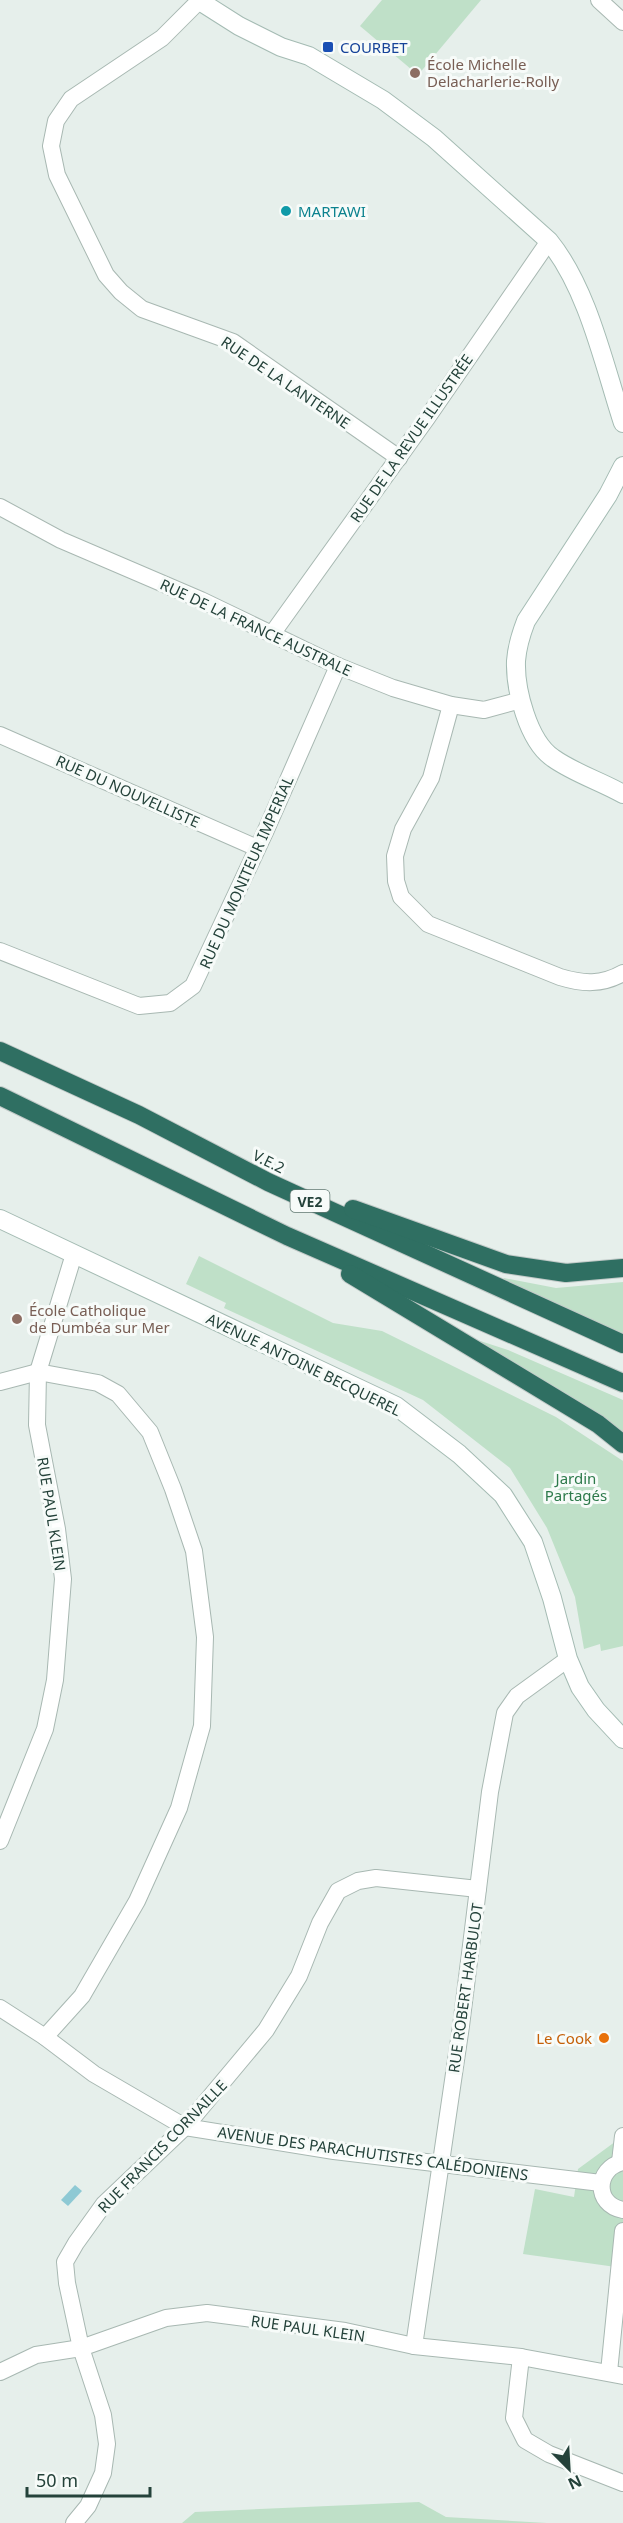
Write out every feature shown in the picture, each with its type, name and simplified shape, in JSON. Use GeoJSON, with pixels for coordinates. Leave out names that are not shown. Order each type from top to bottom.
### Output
{"type":"FeatureCollection","features":[{"type":"Feature","properties":{"kind":"highway","name":"V.E.2"},"geometry":{"type":"LineString","coordinates":[[0,1051],[139,1115],[268,1182],[623,1344]]}},
{"type":"Feature","properties":{"kind":"highway"},"geometry":{"type":"LineString","coordinates":[[0,1096],[287,1236],[623,1383]]}},
{"type":"Feature","properties":{"kind":"highway"},"geometry":{"type":"LineString","coordinates":[[268,1182],[308,1192],[506,1264],[566,1273],[623,1268]]}},
{"type":"Feature","properties":{"kind":"highway"},"geometry":{"type":"LineString","coordinates":[[287,1236],[598,1424],[623,1444]]}},
{"type":"Feature","properties":{"kind":"street"},"geometry":{"type":"LineString","coordinates":[[198,0],[239,26],[281,47],[309,56],[383,100],[434,138],[549,241],[565,261],[582,298],[623,423]]}},
{"type":"Feature","properties":{"kind":"street","name":"RUE DE LA LANTERNE"},"geometry":{"type":"LineString","coordinates":[[198,0],[162,38],[71,99],[56,121],[51,146],[57,175],[106,275],[121,292],[142,309],[233,342],[399,458]]}},
{"type":"Feature","properties":{"kind":"street"},"geometry":{"type":"LineString","coordinates":[[599,0],[623,22]]}},
{"type":"Feature","properties":{"kind":"street","name":"RUE DE LA REVUE ILLUSTRÉE"},"geometry":{"type":"LineString","coordinates":[[272,634],[399,458],[549,241]]}},
{"type":"Feature","properties":{"kind":"street"},"geometry":{"type":"LineString","coordinates":[[623,466],[608,495],[526,621],[518,640],[516,662],[521,700],[533,735],[547,753],[623,794]]}},
{"type":"Feature","properties":{"kind":"street","name":"RUE DE LA FRANCE AUSTRALE"},"geometry":{"type":"LineString","coordinates":[[0,507],[53,536],[338,666],[393,688],[451,705],[484,710],[521,700]]}},
{"type":"Feature","properties":{"kind":"street","name":"RUE DU MONITEUR IMPERIAL"},"geometry":{"type":"LineString","coordinates":[[0,951],[138,1006],[170,1003],[193,986],[338,666]]}},
{"type":"Feature","properties":{"kind":"street"},"geometry":{"type":"LineString","coordinates":[[451,705],[431,778],[403,829],[395,855],[396,881],[400,897],[428,924],[560,977],[581,984],[596,983],[623,973]]}},
{"type":"Feature","properties":{"kind":"street","name":"RUE DU NOUVELLISTE"},"geometry":{"type":"LineString","coordinates":[[0,735],[256,848]]}},
{"type":"Feature","properties":{"kind":"street","name":"AVENUE ANTOINE BECQUEREL"},"geometry":{"type":"LineString","coordinates":[[0,1219],[396,1406],[459,1454],[503,1495],[534,1542],[568,1659],[580,1688],[596,1710],[623,1739]]}},
{"type":"Feature","properties":{"kind":"street","name":"RUE PAUL KLEIN"},"geometry":{"type":"LineString","coordinates":[[0,1841],[45,1729],[55,1680],[63,1579],[57,1529],[38,1425],[38,1372],[74,1254]]}},
{"type":"Feature","properties":{"kind":"street"},"geometry":{"type":"LineString","coordinates":[[0,1382],[38,1372],[98,1383],[118,1394],[150,1432],[173,1489],[194,1551],[205,1637],[202,1726],[179,1808],[137,1901],[82,1996],[45,2037]]}},
{"type":"Feature","properties":{"kind":"street","name":"RUE ROBERT HARBULOT"},"geometry":{"type":"LineString","coordinates":[[414,2346],[461,2026],[490,1792],[505,1713],[517,1696],[568,1659]]}},
{"type":"Feature","properties":{"kind":"street","name":"RUE FRANCIS CORNAILLE"},"geometry":{"type":"LineString","coordinates":[[74,2523],[88,2506],[104,2473],[107,2444],[103,2415],[81,2348],[67,2283],[65,2262],[104,2204],[185,2127],[266,2030],[299,1976],[320,1923],[338,1891],[358,1881],[376,1878],[478,1889]]}},
{"type":"Feature","properties":{"kind":"street","name":"AVENUE DES PARACHUTISTES CALÉDONIENS"},"geometry":{"type":"LineString","coordinates":[[0,2008],[45,2037],[94,2074],[185,2127],[334,2151],[601,2183]]}},
{"type":"Feature","properties":{"kind":"street"},"geometry":{"type":"LineString","coordinates":[[623,2136],[622,2162],[607,2170],[601,2183],[605,2199],[610,2205],[623,2210]]}},
{"type":"Feature","properties":{"kind":"street"},"geometry":{"type":"LineString","coordinates":[[616,2374],[623,2231]]}},
{"type":"Feature","properties":{"kind":"street","name":"RUE PAUL KLEIN"},"geometry":{"type":"LineString","coordinates":[[0,2372],[36,2355],[81,2348],[166,2318],[207,2313],[345,2331],[414,2346],[521,2357],[616,2374]]}},
{"type":"Feature","properties":{"kind":"street"},"geometry":{"type":"LineString","coordinates":[[521,2357],[514,2418],[525,2440],[549,2454],[623,2483]]}},
{"type":"Feature","properties":{"kind":"green space"},"geometry":{"type":"Polygon","coordinates":[[[382,0],[481,0],[418,75],[360,26],[382,0]]]}},
{"type":"Feature","properties":{"kind":"green space","name":"Jardin Partagés"},"geometry":{"type":"Polygon","coordinates":[[[199,1256],[333,1323],[382,1331],[556,1417],[623,1461],[623,1646],[601,1651],[600,1644],[584,1649],[575,1597],[547,1528],[510,1468],[423,1400],[224,1308],[226,1303],[186,1284],[199,1256]]]}},
{"type":"Feature","properties":{"kind":"green space"},"geometry":{"type":"Polygon","coordinates":[[[504,1278],[556,1288],[623,1282],[623,1335],[502,1283],[504,1278]]]}},
{"type":"Feature","properties":{"kind":"green space"},"geometry":{"type":"Polygon","coordinates":[[[468,1337],[508,1350],[623,1400],[623,1434],[567,1395],[468,1337]]]}},
{"type":"Feature","properties":{"kind":"green space"},"geometry":{"type":"Polygon","coordinates":[[[623,2136],[623,2268],[523,2254],[535,2189],[574,2197],[578,2169],[623,2136]]]}},
{"type":"Feature","properties":{"kind":"green space"},"geometry":{"type":"Polygon","coordinates":[[[419,2502],[446,2517],[547,2523],[182,2523],[195,2512],[419,2502]]]}},
{"type":"Feature","properties":{"kind":"water"},"geometry":{"type":"Polygon","coordinates":[[[75,2185],[82,2191],[68,2206],[61,2200],[75,2185]]]}},
{"type":"Feature","properties":{"kind":"place","name":"COURBET"},"geometry":{"type":"Point","coordinates":[328,47]}},
{"type":"Feature","properties":{"kind":"place","name":"École Michelle Delacharlerie-Rolly"},"geometry":{"type":"Point","coordinates":[415,73]}},
{"type":"Feature","properties":{"kind":"place","name":"MARTAWI"},"geometry":{"type":"Point","coordinates":[286,211]}},
{"type":"Feature","properties":{"kind":"place","name":"École Catholique de Dumbéa sur Mer"},"geometry":{"type":"Point","coordinates":[17,1319]}},
{"type":"Feature","properties":{"kind":"place","name":"Le Cook"},"geometry":{"type":"Point","coordinates":[604,2038]}}]}
